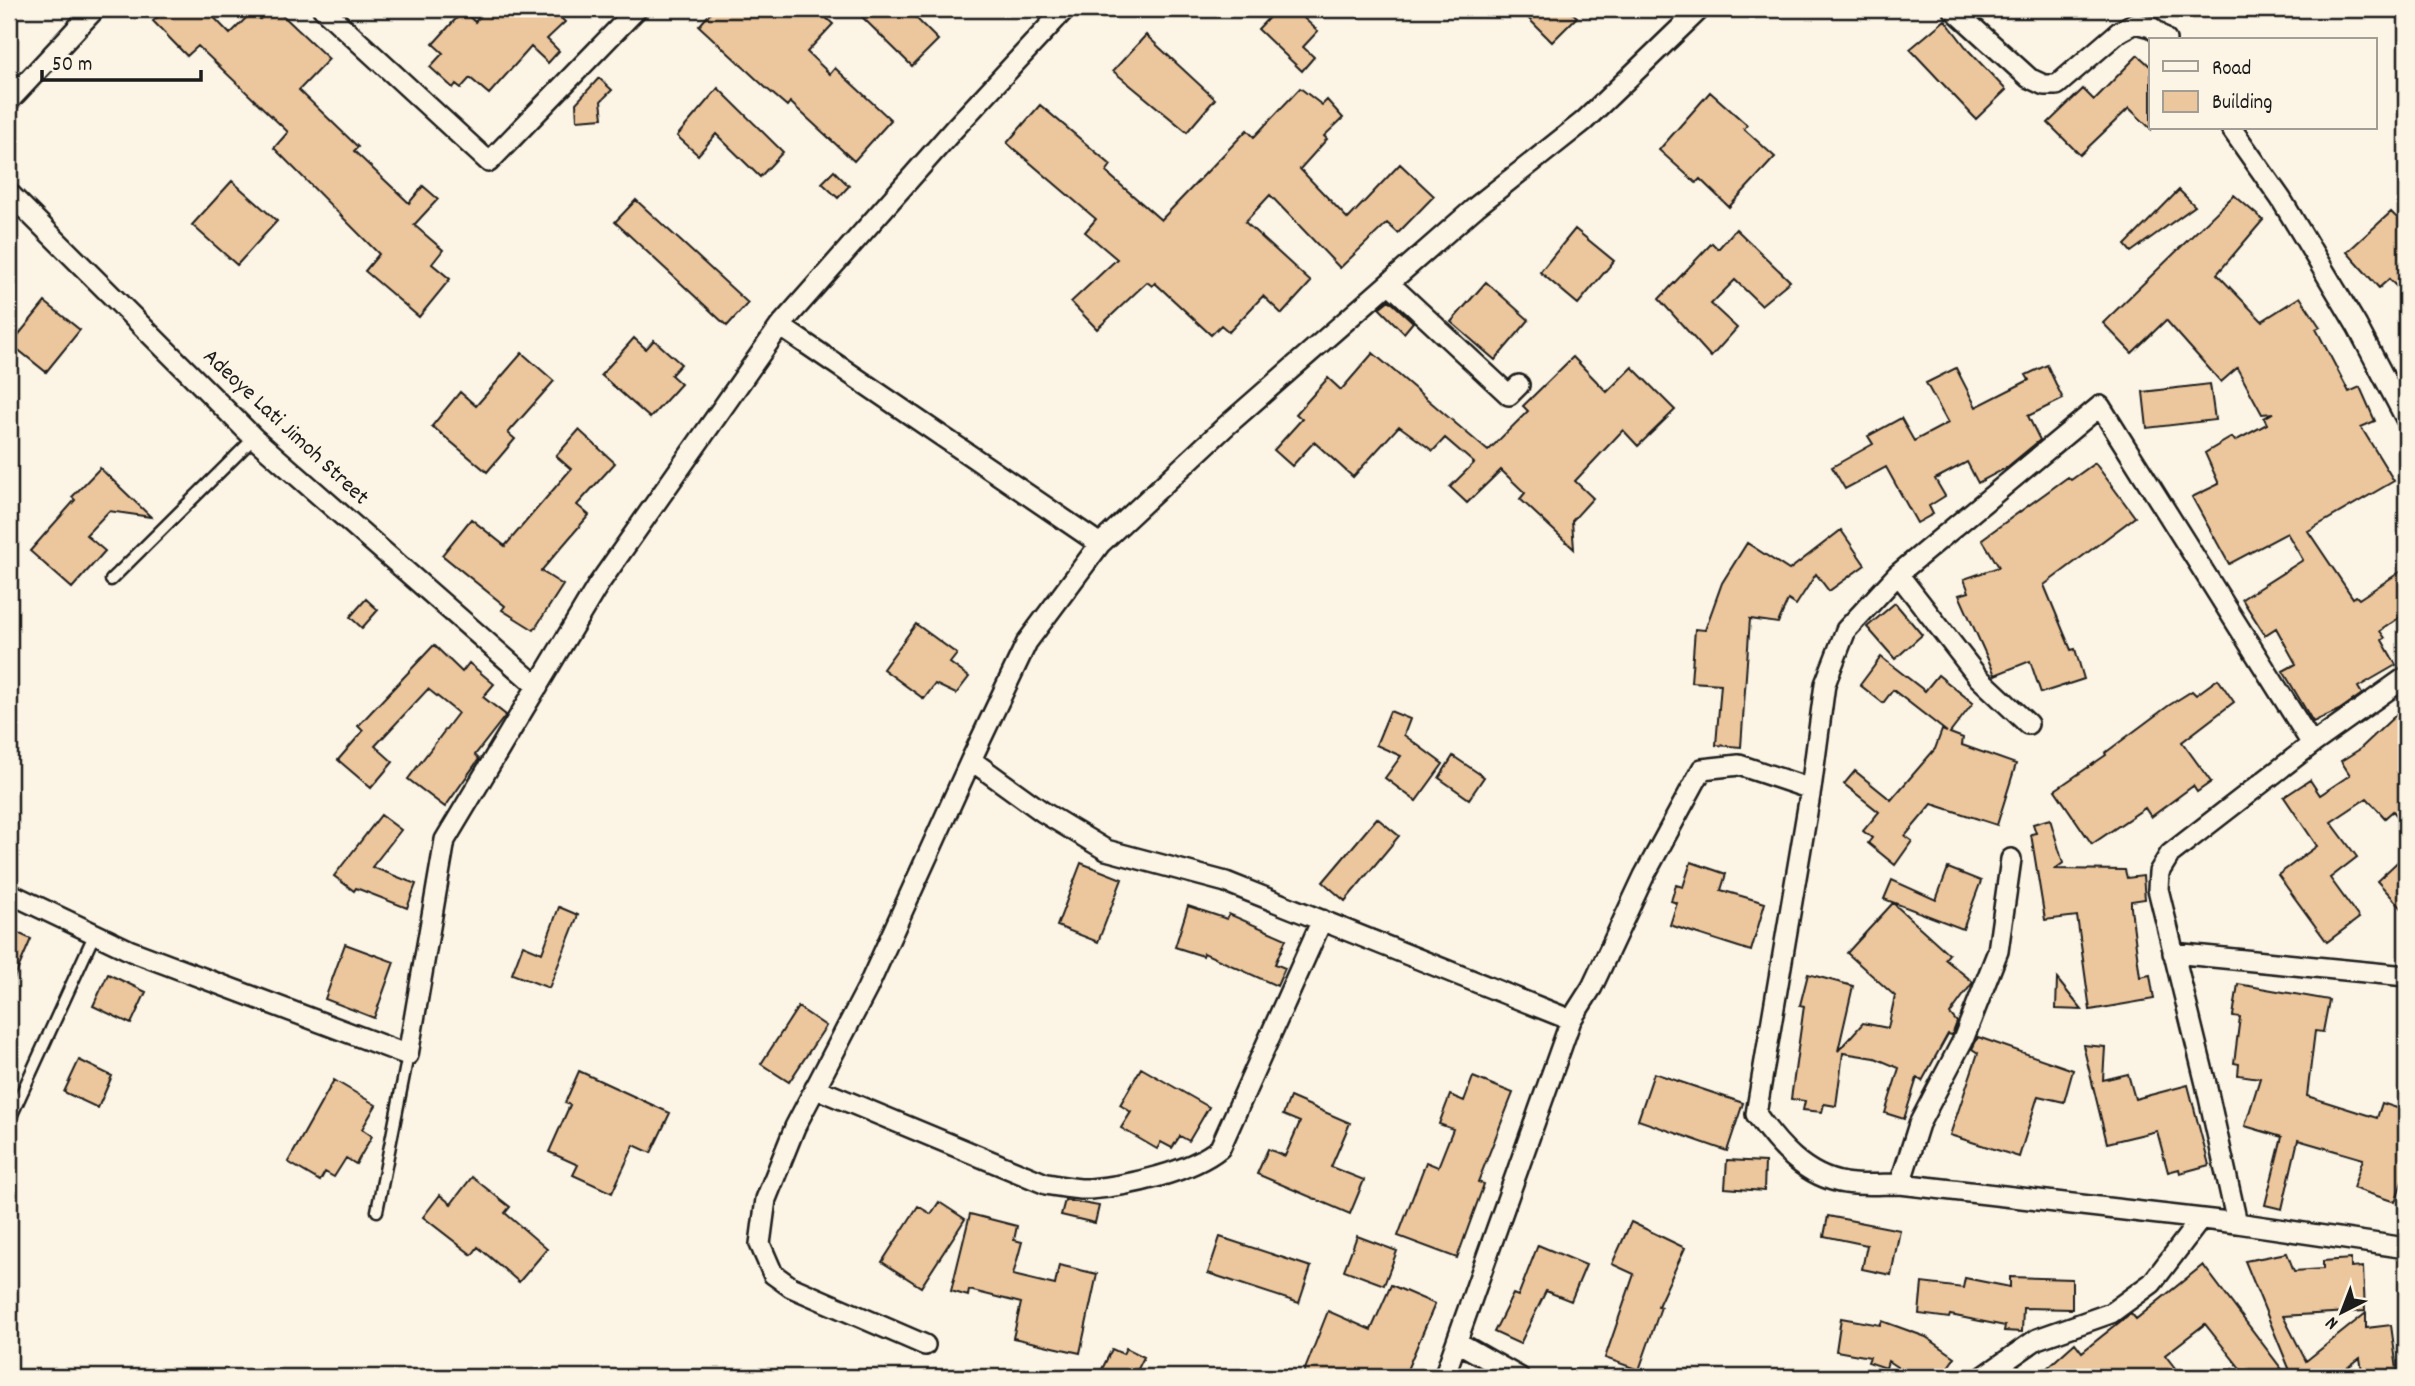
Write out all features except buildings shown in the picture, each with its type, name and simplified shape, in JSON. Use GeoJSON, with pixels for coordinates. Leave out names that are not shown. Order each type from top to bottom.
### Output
{"type":"FeatureCollection","features":[{"type":"Feature","properties":{"kind":"street"},"geometry":{"type":"LineString","coordinates":[[9,101],[95,9]]}},
{"type":"Feature","properties":{"kind":"street"},"geometry":{"type":"LineString","coordinates":[[323,9],[489,162],[637,9]]}},
{"type":"Feature","properties":{"kind":"street"},"geometry":{"type":"LineString","coordinates":[[9,893],[131,951],[408,1055],[445,840],[598,585],[780,326],[954,129],[1065,9]]}},
{"type":"Feature","properties":{"kind":"street"},"geometry":{"type":"LineString","coordinates":[[925,1345],[791,1287],[773,1274],[760,1244],[766,1199],[795,1127],[867,989],[1027,642],[1100,544],[1226,426],[1476,206],[1584,121],[1700,9]]}},
{"type":"Feature","properties":{"kind":"street"},"geometry":{"type":"LineString","coordinates":[[1953,9],[2029,78],[2044,85],[2057,85],[2120,31],[2135,23],[2151,27],[2164,38]]}},
{"type":"Feature","properties":{"kind":"street"},"geometry":{"type":"LineString","coordinates":[[2232,130],[2281,199],[2357,326],[2406,419]]}},
{"type":"Feature","properties":{"kind":"street","name":"Adeoye Lati Jimoh Street"},"geometry":{"type":"LineString","coordinates":[[9,193],[254,438],[538,687]]}},
{"type":"Feature","properties":{"kind":"street"},"geometry":{"type":"LineString","coordinates":[[1390,284],[1509,395],[1519,385]]}},
{"type":"Feature","properties":{"kind":"street"},"geometry":{"type":"LineString","coordinates":[[780,326],[1100,544]]}},
{"type":"Feature","properties":{"kind":"street"},"geometry":{"type":"LineString","coordinates":[[2312,744],[2100,406],[1898,574],[1846,630],[1825,684],[1811,789],[1756,1114],[1779,1146],[1810,1171],[1844,1183],[1900,1184],[2237,1223],[2406,1248]]}},
{"type":"Feature","properties":{"kind":"street"},"geometry":{"type":"LineString","coordinates":[[1898,574],[1978,677],[2028,724]]}},
{"type":"Feature","properties":{"kind":"street"},"geometry":{"type":"LineString","coordinates":[[2237,1223],[2207,1084],[2158,889],[2159,872],[2171,854],[2312,744],[2406,677]]}},
{"type":"Feature","properties":{"kind":"street"},"geometry":{"type":"LineString","coordinates":[[971,760],[1043,813],[1105,850],[1226,882],[1571,1020]]}},
{"type":"Feature","properties":{"kind":"street"},"geometry":{"type":"LineString","coordinates":[[1444,1377],[1459,1343],[1571,1020],[1592,987],[1644,876],[1702,769],[1739,765],[1811,789]]}},
{"type":"Feature","properties":{"kind":"street"},"geometry":{"type":"LineString","coordinates":[[1900,1184],[1919,1125],[1963,1040],[1998,951],[2011,859]]}},
{"type":"Feature","properties":{"kind":"street"},"geometry":{"type":"LineString","coordinates":[[815,1088],[1046,1184],[1087,1189],[1119,1185],[1182,1167],[1210,1156],[1220,1148],[1322,920]]}},
{"type":"Feature","properties":{"kind":"street"},"geometry":{"type":"LineString","coordinates":[[2173,953],[2406,976]]}},
{"type":"Feature","properties":{"kind":"street"},"geometry":{"type":"LineString","coordinates":[[1983,1377],[2037,1339],[2110,1313],[2152,1283],[2200,1220]]}},
{"type":"Feature","properties":{"kind":"street"},"geometry":{"type":"LineString","coordinates":[[1459,1343],[1519,1377]]}},
{"type":"Feature","properties":{"kind":"lane"},"geometry":{"type":"LineString","coordinates":[[111,580],[254,438]]}},
{"type":"Feature","properties":{"kind":"lane"},"geometry":{"type":"LineString","coordinates":[[9,1121],[95,933]]}},
{"type":"Feature","properties":{"kind":"lane"},"geometry":{"type":"LineString","coordinates":[[377,1211],[408,1055]]}}]}
